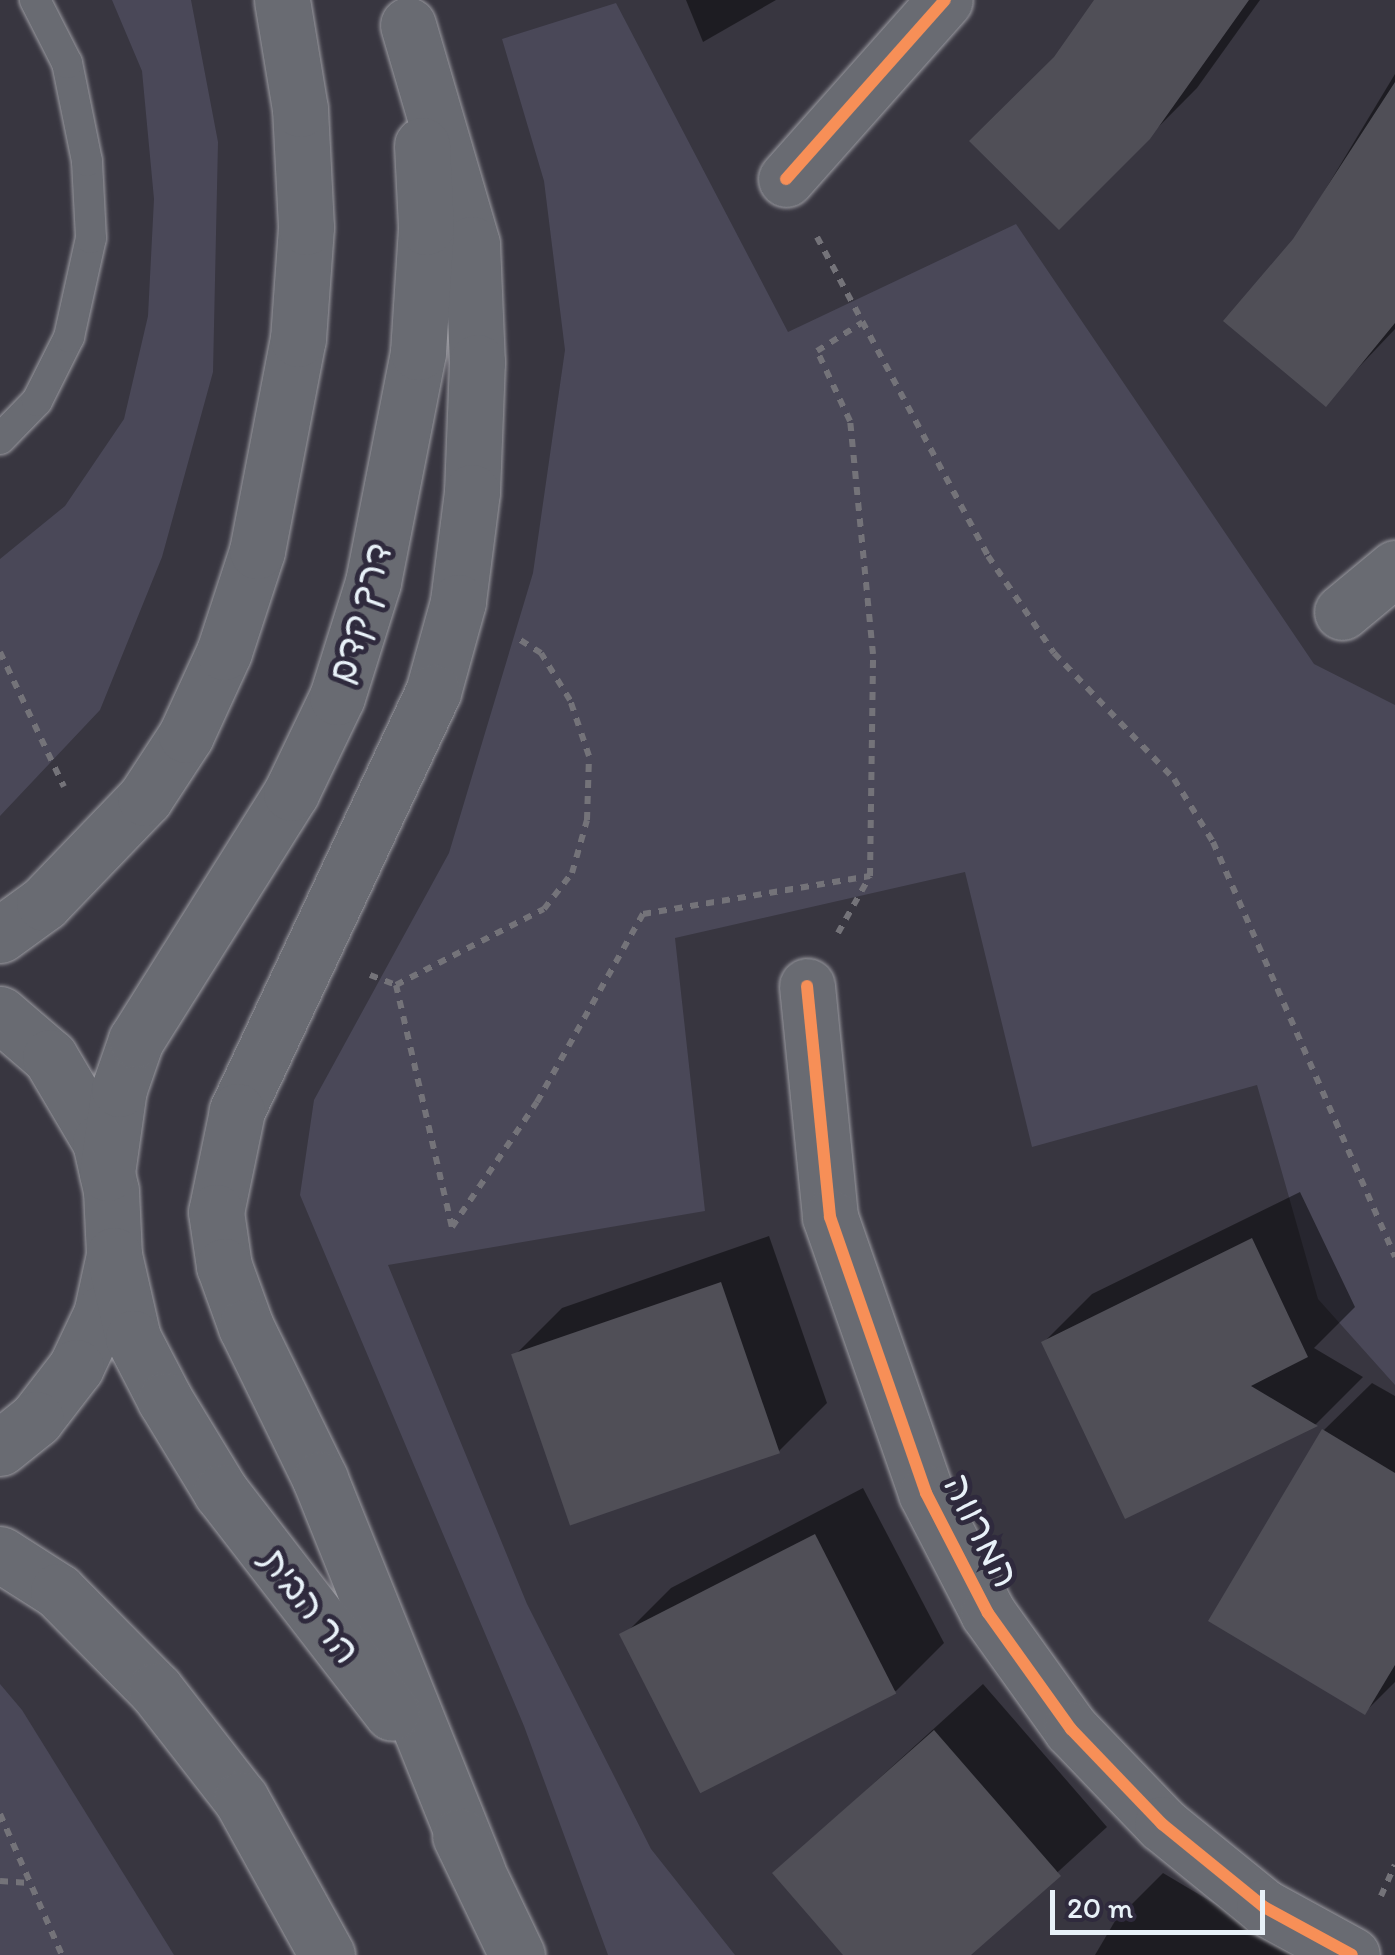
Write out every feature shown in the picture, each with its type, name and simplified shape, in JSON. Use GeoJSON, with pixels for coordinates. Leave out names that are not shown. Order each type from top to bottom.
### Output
{"type":"FeatureCollection","features":[{"type":"Feature","properties":{"kind":"main road"},"geometry":{"type":"LineString","coordinates":[[0,935],[44,903],[145,798],[186,735],[224,652],[281,448],[306,227],[300,109],[282,0]]}},
{"type":"Feature","properties":{"kind":"main road"},"geometry":{"type":"LineString","coordinates":[[786,179],[944,0]]}},
{"type":"Feature","properties":{"kind":"main road"},"geometry":{"type":"LineString","coordinates":[[406,12],[472,244],[475,418],[458,602],[433,692],[236,1110],[216,1212],[224,1266],[246,1327],[320,1479],[478,1870]]}},
{"type":"Feature","properties":{"kind":"main road","name":"דרך קדם"},"geometry":{"type":"LineString","coordinates":[[107,1173],[119,1090],[136,1040],[291,793],[337,696],[373,582],[419,334],[426,227],[420,96],[406,12]]}},
{"type":"Feature","properties":{"kind":"main road"},"geometry":{"type":"LineString","coordinates":[[1342,612],[1395,568]]}},
{"type":"Feature","properties":{"kind":"main road","name":"המרווה"},"geometry":{"type":"LineString","coordinates":[[808,986],[830,1217],[926,1493],[988,1613],[1072,1729],[1162,1824],[1264,1908],[1352,1955]]}},
{"type":"Feature","properties":{"kind":"main road"},"geometry":{"type":"LineString","coordinates":[[0,1014],[50,1057],[74,1090],[107,1173],[114,1255],[102,1314],[76,1367],[36,1419],[0,1448]]}},
{"type":"Feature","properties":{"kind":"main road","name":"הר הבית"},"geometry":{"type":"LineString","coordinates":[[114,1255],[133,1338],[165,1400],[221,1492],[384,1701],[478,1870],[517,1955]]}},
{"type":"Feature","properties":{"kind":"main road"},"geometry":{"type":"LineString","coordinates":[[0,1554],[58,1591],[156,1690],[242,1799],[327,1955]]}},
{"type":"Feature","properties":{"kind":"lane"},"geometry":{"type":"LineString","coordinates":[[0,439],[36,401],[69,337],[90,238],[87,161],[67,64],[35,0]]}},
{"type":"Feature","properties":{"kind":"path"},"geometry":{"type":"LineString","coordinates":[[786,179],[988,556],[1054,653],[1174,779],[1213,842],[1395,1258]]}},
{"type":"Feature","properties":{"kind":"path"},"geometry":{"type":"LineString","coordinates":[[808,986],[870,876],[873,654],[864,557],[850,420],[817,351],[862,322]]}},
{"type":"Feature","properties":{"kind":"path"},"geometry":{"type":"LineString","coordinates":[[309,950],[396,985],[544,909],[572,873],[587,820],[589,756],[570,700],[542,654],[458,602]]}},
{"type":"Feature","properties":{"kind":"path"},"geometry":{"type":"LineString","coordinates":[[0,652],[95,852]]}},
{"type":"Feature","properties":{"kind":"path"},"geometry":{"type":"LineString","coordinates":[[396,985],[452,1227],[537,1102],[643,914],[870,876]]}},
{"type":"Feature","properties":{"kind":"path"},"geometry":{"type":"LineString","coordinates":[[0,1814],[62,1955]]}},
{"type":"Feature","properties":{"kind":"path"},"geometry":{"type":"LineString","coordinates":[[0,1882],[32,1883]]}},
{"type":"Feature","properties":{"kind":"shaded area"},"geometry":{"type":"Polygon","coordinates":[[[112,0],[191,0],[218,142],[213,372],[162,557],[100,710],[0,816],[0,559],[65,506],[124,419],[148,316],[154,199],[142,71],[112,0]]]}},
{"type":"Feature","properties":{"kind":"shaded area"},"geometry":{"type":"Polygon","coordinates":[[[616,3],[788,332],[1016,224],[1314,664],[1395,705],[1395,1385],[1318,1299],[1257,1085],[1032,1147],[965,872],[675,938],[705,1211],[388,1265],[527,1604],[651,1849],[735,1955],[608,1955],[524,1726],[300,1195],[314,1100],[449,853],[533,573],[565,350],[544,181],[502,39],[616,3]]]}},
{"type":"Feature","properties":{"kind":"shaded area"},"geometry":{"type":"Polygon","coordinates":[[[0,1684],[22,1710],[174,1955],[0,1955],[0,1684]]]}},
{"type":"Feature","properties":{"kind":"building"},"geometry":{"type":"Polygon","coordinates":[[[1094,0],[1249,0],[1150,139],[1059,230],[969,141],[1054,57],[1094,0]]]}},
{"type":"Feature","properties":{"kind":"building"},"geometry":{"type":"Polygon","coordinates":[[[1395,82],[1395,323],[1326,407],[1223,321],[1293,239],[1395,82]]]}},
{"type":"Feature","properties":{"kind":"building"},"geometry":{"type":"Polygon","coordinates":[[[1252,1238],[1308,1357],[1251,1386],[1318,1426],[1125,1519],[1041,1342],[1252,1238]]]}},
{"type":"Feature","properties":{"kind":"building"},"geometry":{"type":"Polygon","coordinates":[[[721,1282],[780,1453],[570,1525],[511,1354],[721,1282]]]}},
{"type":"Feature","properties":{"kind":"building"},"geometry":{"type":"Polygon","coordinates":[[[1322,1429],[1395,1473],[1395,1665],[1365,1715],[1208,1621],[1322,1429]]]}},
{"type":"Feature","properties":{"kind":"building"},"geometry":{"type":"Polygon","coordinates":[[[815,1534],[896,1693],[700,1793],[619,1634],[815,1534]]]}},
{"type":"Feature","properties":{"kind":"building"},"geometry":{"type":"Polygon","coordinates":[[[934,1730],[1061,1876],[971,1955],[843,1955],[772,1873],[934,1730]]]}},
{"type":"Feature","properties":{"kind":"cycle path"},"geometry":{"type":"LineString","coordinates":[[786,179],[945,0]]}},
{"type":"Feature","properties":{"kind":"cycle path"},"geometry":{"type":"LineString","coordinates":[[807,986],[830,1217],[926,1493],[988,1613],[1071,1729],[1162,1824],[1264,1907],[1352,1955]]}}]}
